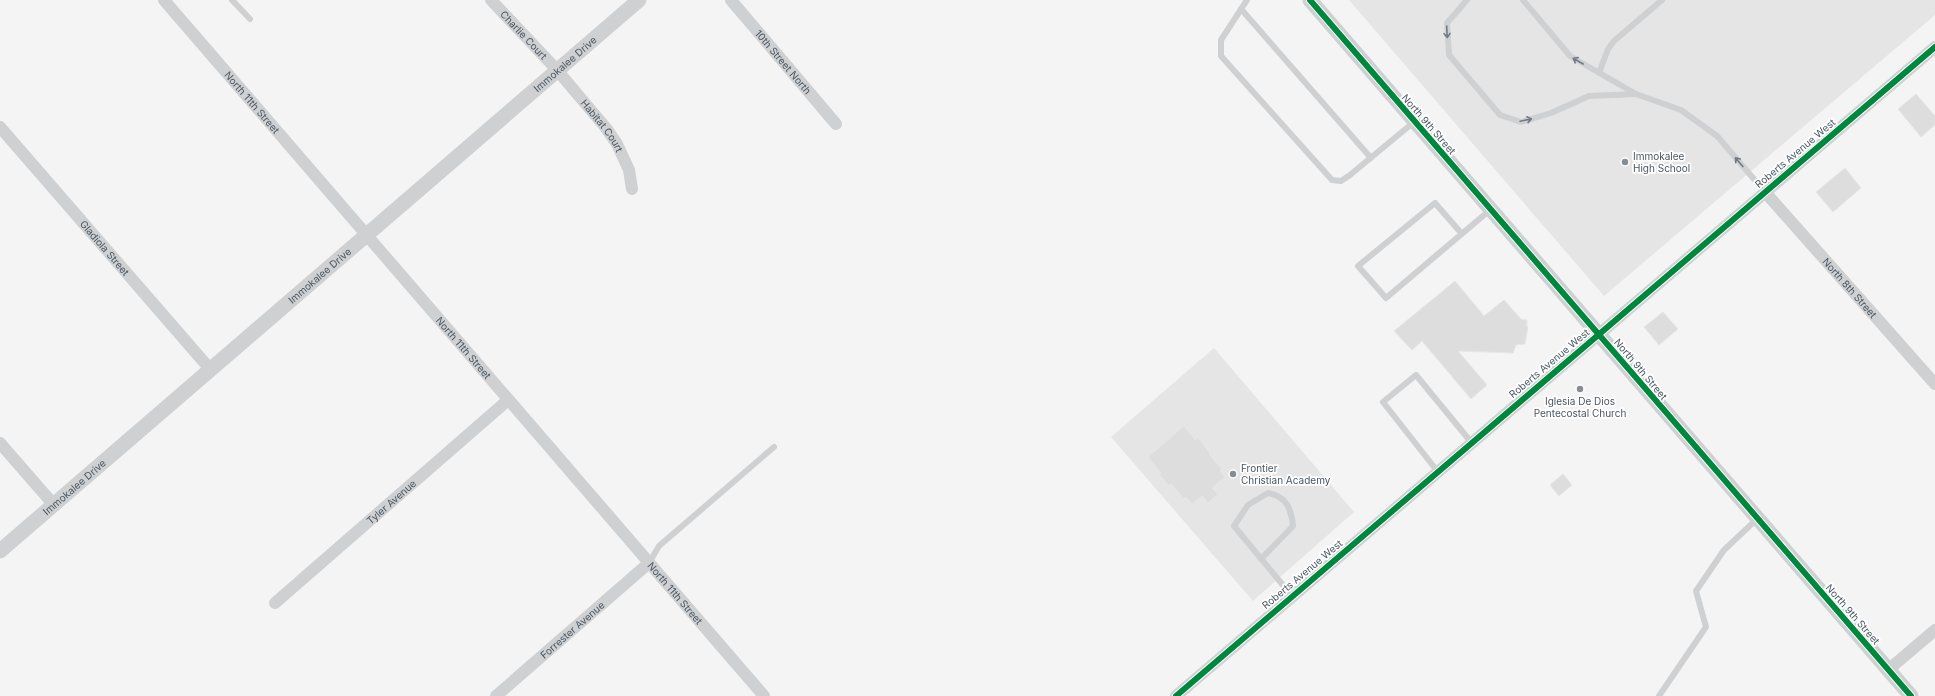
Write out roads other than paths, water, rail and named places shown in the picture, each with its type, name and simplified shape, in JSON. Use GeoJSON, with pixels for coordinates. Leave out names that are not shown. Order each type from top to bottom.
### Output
{"type":"FeatureCollection","features":[{"type":"Feature","properties":{"kind":"street","name":"North 11th Street"},"geometry":{"type":"LineString","coordinates":[[164,0],[376,248],[764,696]]}},
{"type":"Feature","properties":{"kind":"street","name":"Charlie Court"},"geometry":{"type":"LineString","coordinates":[[491,0],[557,70]]}},
{"type":"Feature","properties":{"kind":"street","name":"Immokalee Drive"},"geometry":{"type":"LineString","coordinates":[[0,551],[639,0]]}},
{"type":"Feature","properties":{"kind":"street","name":"10th Street North"},"geometry":{"type":"LineString","coordinates":[[731,0],[836,124]]}},
{"type":"Feature","properties":{"kind":"street","name":"North 9th Street"},"geometry":{"type":"LineString","coordinates":[[1310,0],[1910,696]]}},
{"type":"Feature","properties":{"kind":"street","name":"Roberts Avenue West"},"geometry":{"type":"LineString","coordinates":[[1176,696],[1765,192],[1933,54]]}},
{"type":"Feature","properties":{"kind":"street","name":"Habitat Court"},"geometry":{"type":"LineString","coordinates":[[557,70],[606,128],[617,144],[629,170],[632,189]]}},
{"type":"Feature","properties":{"kind":"street","name":"Gladiola Street"},"geometry":{"type":"LineString","coordinates":[[0,127],[210,369]]}},
{"type":"Feature","properties":{"kind":"street","name":"North 8th Street"},"geometry":{"type":"LineString","coordinates":[[1765,192],[1935,384]]}},
{"type":"Feature","properties":{"kind":"street","name":"Tyler Avenue"},"geometry":{"type":"LineString","coordinates":[[274,603],[508,400]]}},
{"type":"Feature","properties":{"kind":"street"},"geometry":{"type":"LineString","coordinates":[[0,444],[54,505]]}},
{"type":"Feature","properties":{"kind":"street","name":"Forrester Avenue"},"geometry":{"type":"LineString","coordinates":[[496,696],[649,563]]}},
{"type":"Feature","properties":{"kind":"street"},"geometry":{"type":"LineString","coordinates":[[1888,670],[1935,630]]}},
{"type":"Feature","properties":{"kind":"lane"},"geometry":{"type":"LineString","coordinates":[[232,0],[250,20]]}},
{"type":"Feature","properties":{"kind":"lane"},"geometry":{"type":"LineString","coordinates":[[1247,0],[1221,40],[1221,56],[1332,180],[1341,181],[1414,122]]}},
{"type":"Feature","properties":{"kind":"lane"},"geometry":{"type":"LineString","coordinates":[[1467,0],[1447,23],[1449,55],[1500,115],[1521,122],[1551,113],[1589,96],[1636,94]]}},
{"type":"Feature","properties":{"kind":"lane"},"geometry":{"type":"LineString","coordinates":[[1523,0],[1570,56],[1636,94],[1681,110],[1717,136],[1765,192]]}},
{"type":"Feature","properties":{"kind":"lane"},"geometry":{"type":"LineString","coordinates":[[1599,73],[1608,49],[1614,41],[1662,0]]}},
{"type":"Feature","properties":{"kind":"lane"},"geometry":{"type":"LineString","coordinates":[[1241,9],[1371,158]]}},
{"type":"Feature","properties":{"kind":"lane"},"geometry":{"type":"LineString","coordinates":[[1462,234],[1435,203],[1358,266],[1386,298],[1462,234],[1490,210]]}},
{"type":"Feature","properties":{"kind":"lane"},"geometry":{"type":"LineString","coordinates":[[1438,472],[1383,402],[1416,375],[1471,442]]}},
{"type":"Feature","properties":{"kind":"lane"},"geometry":{"type":"LineString","coordinates":[[649,563],[659,546],[774,447]]}},
{"type":"Feature","properties":{"kind":"lane"},"geometry":{"type":"LineString","coordinates":[[1261,559],[1294,526],[1291,510],[1279,496],[1268,493],[1248,505],[1234,526],[1261,559],[1292,596]]}},
{"type":"Feature","properties":{"kind":"lane"},"geometry":{"type":"LineString","coordinates":[[1659,696],[1706,627],[1696,591],[1724,550],[1757,519]]}},
{"type":"Feature","properties":{"kind":"place","name":"Immokalee High School"},"geometry":{"type":"Point","coordinates":[1625,162]}},
{"type":"Feature","properties":{"kind":"place","name":"Iglesia De Dios Pentecostal Church"},"geometry":{"type":"Point","coordinates":[1580,389]}},
{"type":"Feature","properties":{"kind":"place","name":"Frontier Christian Academy"},"geometry":{"type":"Point","coordinates":[1233,474]}}]}
